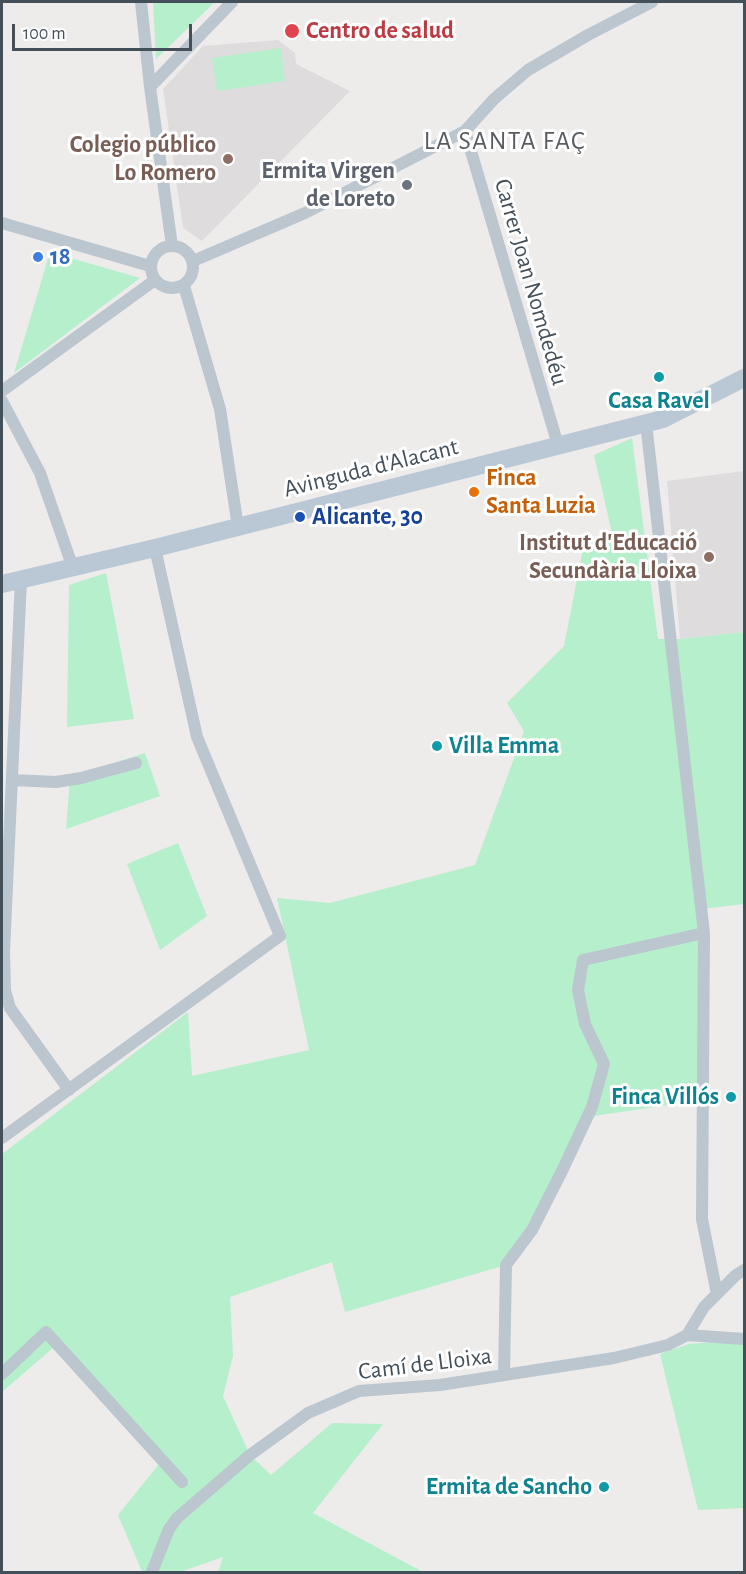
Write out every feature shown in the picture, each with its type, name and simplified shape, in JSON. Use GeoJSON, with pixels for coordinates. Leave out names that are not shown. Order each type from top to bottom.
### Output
{"type":"FeatureCollection","features":[{"type":"Feature","properties":{"kind":"street"},"geometry":{"type":"LineString","coordinates":[[141,2],[172,246]]}},
{"type":"Feature","properties":{"kind":"street"},"geometry":{"type":"LineString","coordinates":[[150,87],[232,2]]}},
{"type":"Feature","properties":{"kind":"street"},"geometry":{"type":"LineString","coordinates":[[193,261],[305,213],[465,131],[494,99],[528,70],[588,35],[652,2]]}},
{"type":"Feature","properties":{"kind":"street","name":"Carrer Joan Nomdedéu"},"geometry":{"type":"LineString","coordinates":[[465,131],[558,445]]}},
{"type":"Feature","properties":{"kind":"street"},"geometry":{"type":"LineString","coordinates":[[2,223],[150,266]]}},
{"type":"Feature","properties":{"kind":"street"},"geometry":{"type":"LineString","coordinates":[[172,246],[183,249],[193,261],[193,274],[183,286],[169,289],[155,280],[150,266],[158,251],[172,246]]}},
{"type":"Feature","properties":{"kind":"street"},"geometry":{"type":"LineString","coordinates":[[2,391],[155,280]]}},
{"type":"Feature","properties":{"kind":"street"},"geometry":{"type":"LineString","coordinates":[[183,286],[220,409],[238,527]]}},
{"type":"Feature","properties":{"kind":"street","name":"Avinguda d'Alacant"},"geometry":{"type":"LineString","coordinates":[[2,584],[156,548],[663,419],[744,378]]}},
{"type":"Feature","properties":{"kind":"street"},"geometry":{"type":"LineString","coordinates":[[2,401],[40,473],[72,568]]}},
{"type":"Feature","properties":{"kind":"street"},"geometry":{"type":"LineString","coordinates":[[646,423],[704,933],[702,1219],[717,1294]]}},
{"type":"Feature","properties":{"kind":"street"},"geometry":{"type":"LineString","coordinates":[[2,1138],[280,936],[197,737],[156,548]]}},
{"type":"Feature","properties":{"kind":"street"},"geometry":{"type":"LineString","coordinates":[[21,579],[4,952],[5,990],[10,1008],[69,1090]]}},
{"type":"Feature","properties":{"kind":"street"},"geometry":{"type":"LineString","coordinates":[[12,780],[56,782],[81,778],[136,763]]}},
{"type":"Feature","properties":{"kind":"street"},"geometry":{"type":"LineString","coordinates":[[504,1375],[506,1266],[532,1230],[562,1171],[592,1107],[604,1064],[585,1024],[578,990],[583,960],[704,933]]}},
{"type":"Feature","properties":{"kind":"street"},"geometry":{"type":"LineString","coordinates":[[744,1270],[704,1307],[687,1335],[744,1339]]}},
{"type":"Feature","properties":{"kind":"street"},"geometry":{"type":"LineString","coordinates":[[2,1374],[46,1332],[182,1482]]}},
{"type":"Feature","properties":{"kind":"street","name":"Camí de Lloixa"},"geometry":{"type":"LineString","coordinates":[[152,1572],[169,1529],[177,1518],[250,1455],[308,1413],[359,1391],[440,1385],[614,1358],[668,1345],[687,1335]]}},
{"type":"Feature","properties":{"kind":"shaded area","name":"Colegio público Lo Romero"},"geometry":{"type":"Polygon","coordinates":[[[278,40],[295,53],[296,64],[350,91],[202,241],[183,228],[163,89],[203,46],[278,40]]]}},
{"type":"Feature","properties":{"kind":"shaded area","name":"Institut d'Educació Secundària Lloixa"},"geometry":{"type":"Polygon","coordinates":[[[744,471],[744,632],[680,639],[667,481],[744,471]]]}},
{"type":"Feature","properties":{"kind":"green space"},"geometry":{"type":"Polygon","coordinates":[[[153,2],[215,2],[156,59],[153,2]]]}},
{"type":"Feature","properties":{"kind":"green space"},"geometry":{"type":"Polygon","coordinates":[[[281,48],[285,81],[217,91],[212,58],[281,48]]]}},
{"type":"Feature","properties":{"kind":"green space"},"geometry":{"type":"Polygon","coordinates":[[[50,252],[140,278],[14,373],[50,252]]]}},
{"type":"Feature","properties":{"kind":"green space"},"geometry":{"type":"Polygon","coordinates":[[[632,438],[658,639],[744,632],[744,904],[702,909],[702,1100],[587,1117],[506,1265],[345,1312],[332,1262],[230,1297],[233,1356],[223,1396],[250,1455],[271,1475],[332,1423],[383,1424],[313,1513],[423,1572],[218,1572],[223,1557],[180,1572],[142,1572],[118,1515],[159,1464],[53,1348],[2,1392],[2,1154],[188,1012],[192,1076],[309,1050],[277,898],[330,903],[475,865],[524,731],[507,703],[564,646],[583,548],[612,533],[594,455],[632,438]]]}},
{"type":"Feature","properties":{"kind":"green space"},"geometry":{"type":"Polygon","coordinates":[[[106,573],[134,719],[67,727],[69,585],[106,573]]]}},
{"type":"Feature","properties":{"kind":"green space"},"geometry":{"type":"Polygon","coordinates":[[[145,753],[160,796],[66,829],[70,777],[145,753]]]}},
{"type":"Feature","properties":{"kind":"green space"},"geometry":{"type":"Polygon","coordinates":[[[178,843],[207,916],[160,950],[127,864],[178,843]]]}},
{"type":"Feature","properties":{"kind":"green space"},"geometry":{"type":"Polygon","coordinates":[[[744,1340],[744,1508],[698,1510],[660,1354],[689,1344],[744,1340]]]}},
{"type":"Feature","properties":{"kind":"place","name":"Centro de salud"},"geometry":{"type":"Point","coordinates":[292,31]}},
{"type":"Feature","properties":{"kind":"place","name":"Colegio público Lo Romero"},"geometry":{"type":"Point","coordinates":[228,159]}},
{"type":"Feature","properties":{"kind":"place","name":"Ermita Virgen de Loreto"},"geometry":{"type":"Point","coordinates":[407,185]}},
{"type":"Feature","properties":{"kind":"place","name":"18"},"geometry":{"type":"Point","coordinates":[38,257]}},
{"type":"Feature","properties":{"kind":"place","name":"Casa Ravel"},"geometry":{"type":"Point","coordinates":[659,377]}},
{"type":"Feature","properties":{"kind":"place","name":"Finca Santa Luzia"},"geometry":{"type":"Point","coordinates":[474,492]}},
{"type":"Feature","properties":{"kind":"place","name":"Alicante, 30"},"geometry":{"type":"Point","coordinates":[300,517]}},
{"type":"Feature","properties":{"kind":"place","name":"Institut d'Educació Secundària Lloixa"},"geometry":{"type":"Point","coordinates":[709,557]}},
{"type":"Feature","properties":{"kind":"place","name":"Villa Emma"},"geometry":{"type":"Point","coordinates":[437,746]}},
{"type":"Feature","properties":{"kind":"place","name":"Finca Villós"},"geometry":{"type":"Point","coordinates":[731,1097]}},
{"type":"Feature","properties":{"kind":"place","name":"Ermita de Sancho"},"geometry":{"type":"Point","coordinates":[604,1487]}},
{"type":"Feature","properties":{"kind":"district","name":"LA SANTA FAÇ"},"geometry":{"type":"Point","coordinates":[505,141]}}]}
